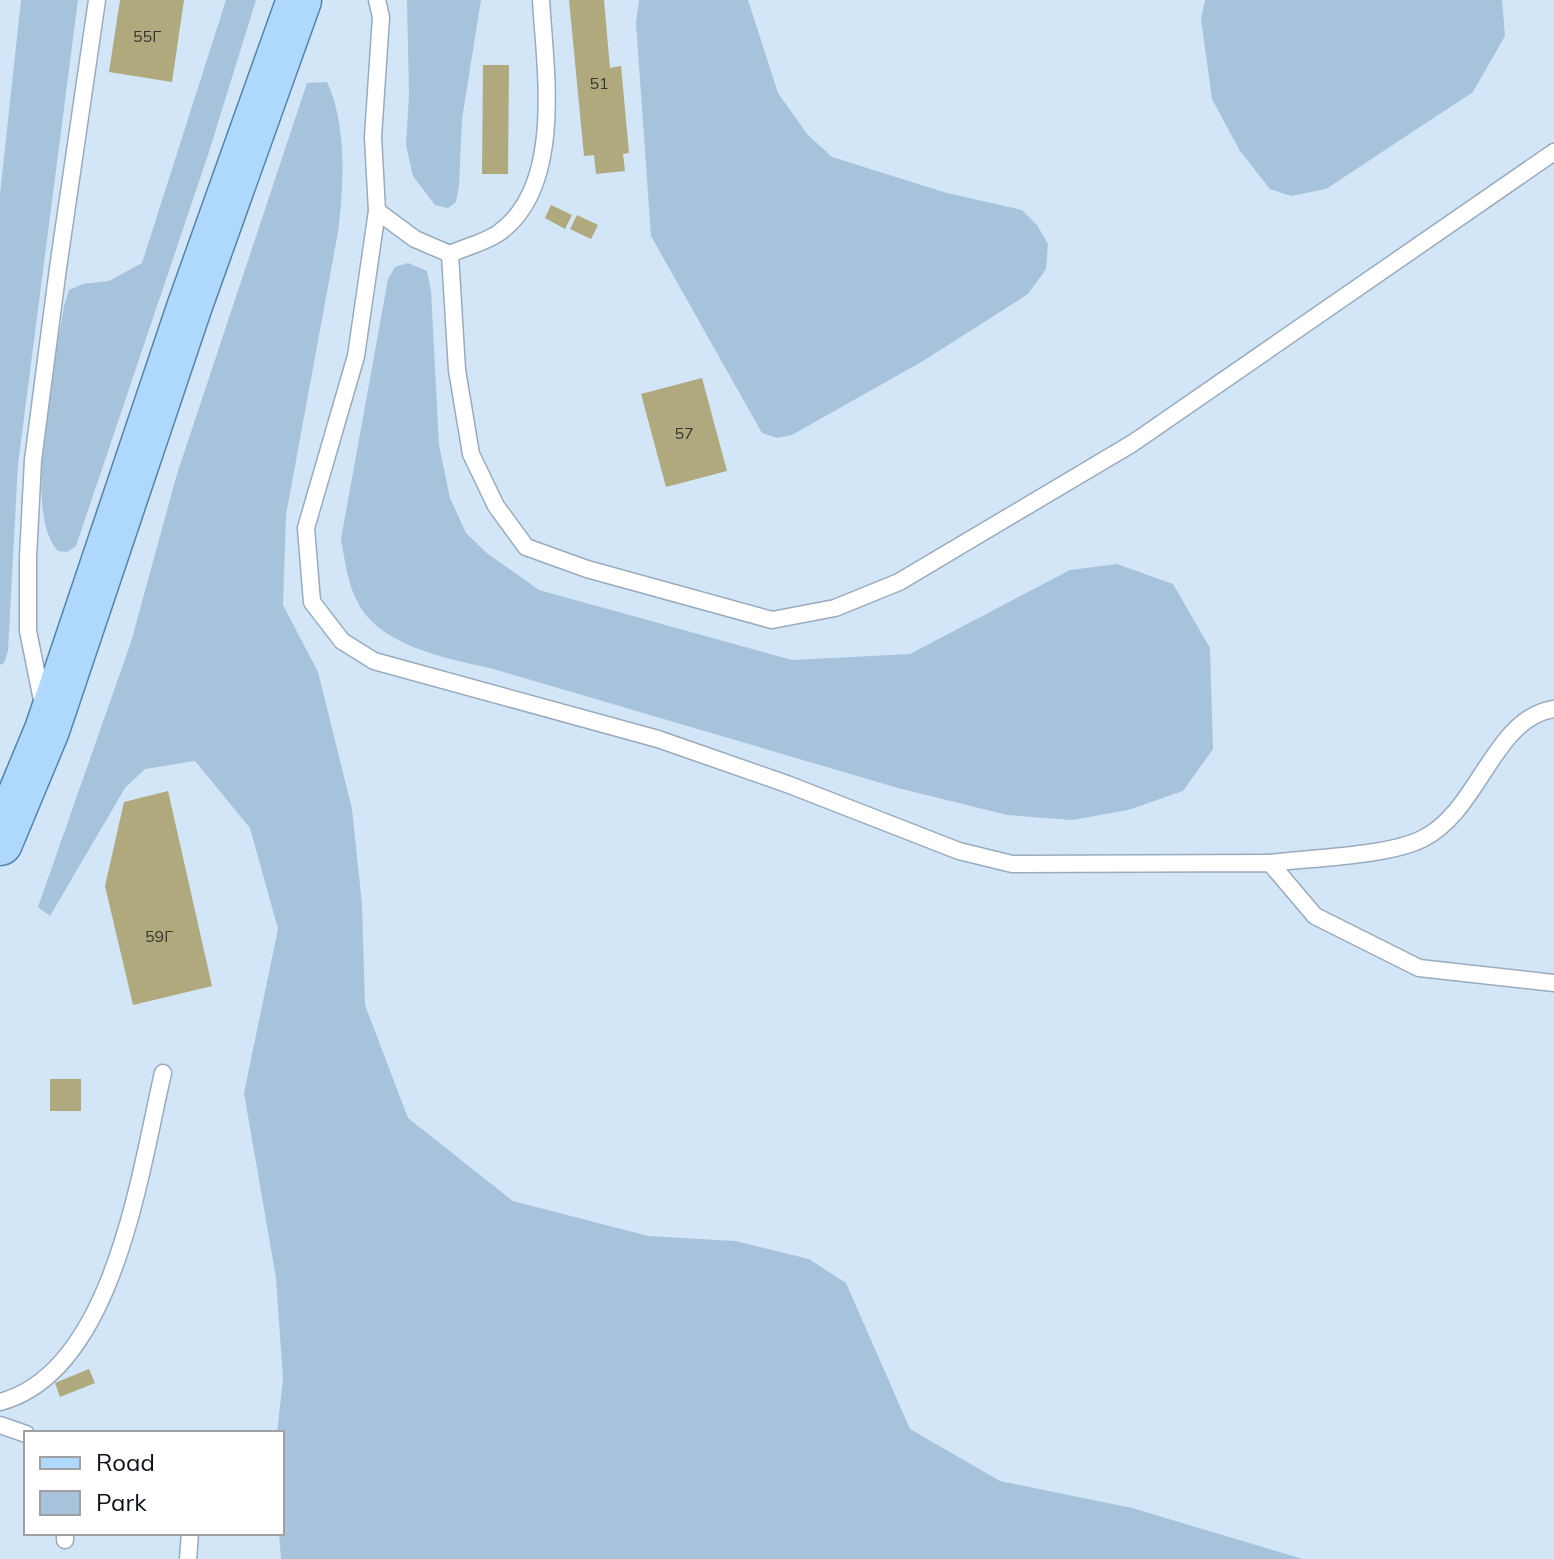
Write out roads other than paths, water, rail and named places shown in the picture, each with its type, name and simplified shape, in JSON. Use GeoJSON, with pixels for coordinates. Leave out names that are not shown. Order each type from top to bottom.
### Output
{"type":"FeatureCollection","features":[{"type":"Feature","properties":{"kind":"main road"},"geometry":{"type":"LineString","coordinates":[[0,843],[47,730],[184,323],[299,0]]}},
{"type":"Feature","properties":{"kind":"lane"},"geometry":{"type":"LineString","coordinates":[[47,730],[28,631],[33,460],[97,0]]}},
{"type":"Feature","properties":{"kind":"lane"},"geometry":{"type":"LineString","coordinates":[[377,0],[381,17],[373,137],[377,211],[356,356],[306,528],[312,602],[342,641],[374,661],[658,739],[787,784],[959,851],[1012,864],[1270,863],[1378,850],[1422,839],[1456,814],[1505,739],[1542,711],[1554,709]]}},
{"type":"Feature","properties":{"kind":"lane"},"geometry":{"type":"LineString","coordinates":[[377,211],[415,239],[450,254],[499,234],[523,211],[539,170],[548,114],[541,0]]}},
{"type":"Feature","properties":{"kind":"lane"},"geometry":{"type":"LineString","coordinates":[[450,254],[457,370],[471,454],[496,506],[526,547],[587,569],[772,620],[835,608],[899,582],[1120,451],[1554,152]]}},
{"type":"Feature","properties":{"kind":"lane"},"geometry":{"type":"LineString","coordinates":[[1270,863],[1315,916],[1419,968],[1554,983]]}},
{"type":"Feature","properties":{"kind":"lane"},"geometry":{"type":"LineString","coordinates":[[0,1402],[16,1397],[47,1379],[68,1355],[105,1293],[125,1234],[163,1073]]}},
{"type":"Feature","properties":{"kind":"lane"},"geometry":{"type":"LineString","coordinates":[[0,1425],[24,1433]]}},
{"type":"Feature","properties":{"kind":"lane"},"geometry":{"type":"LineString","coordinates":[[188,1559],[190,1535]]}}]}
